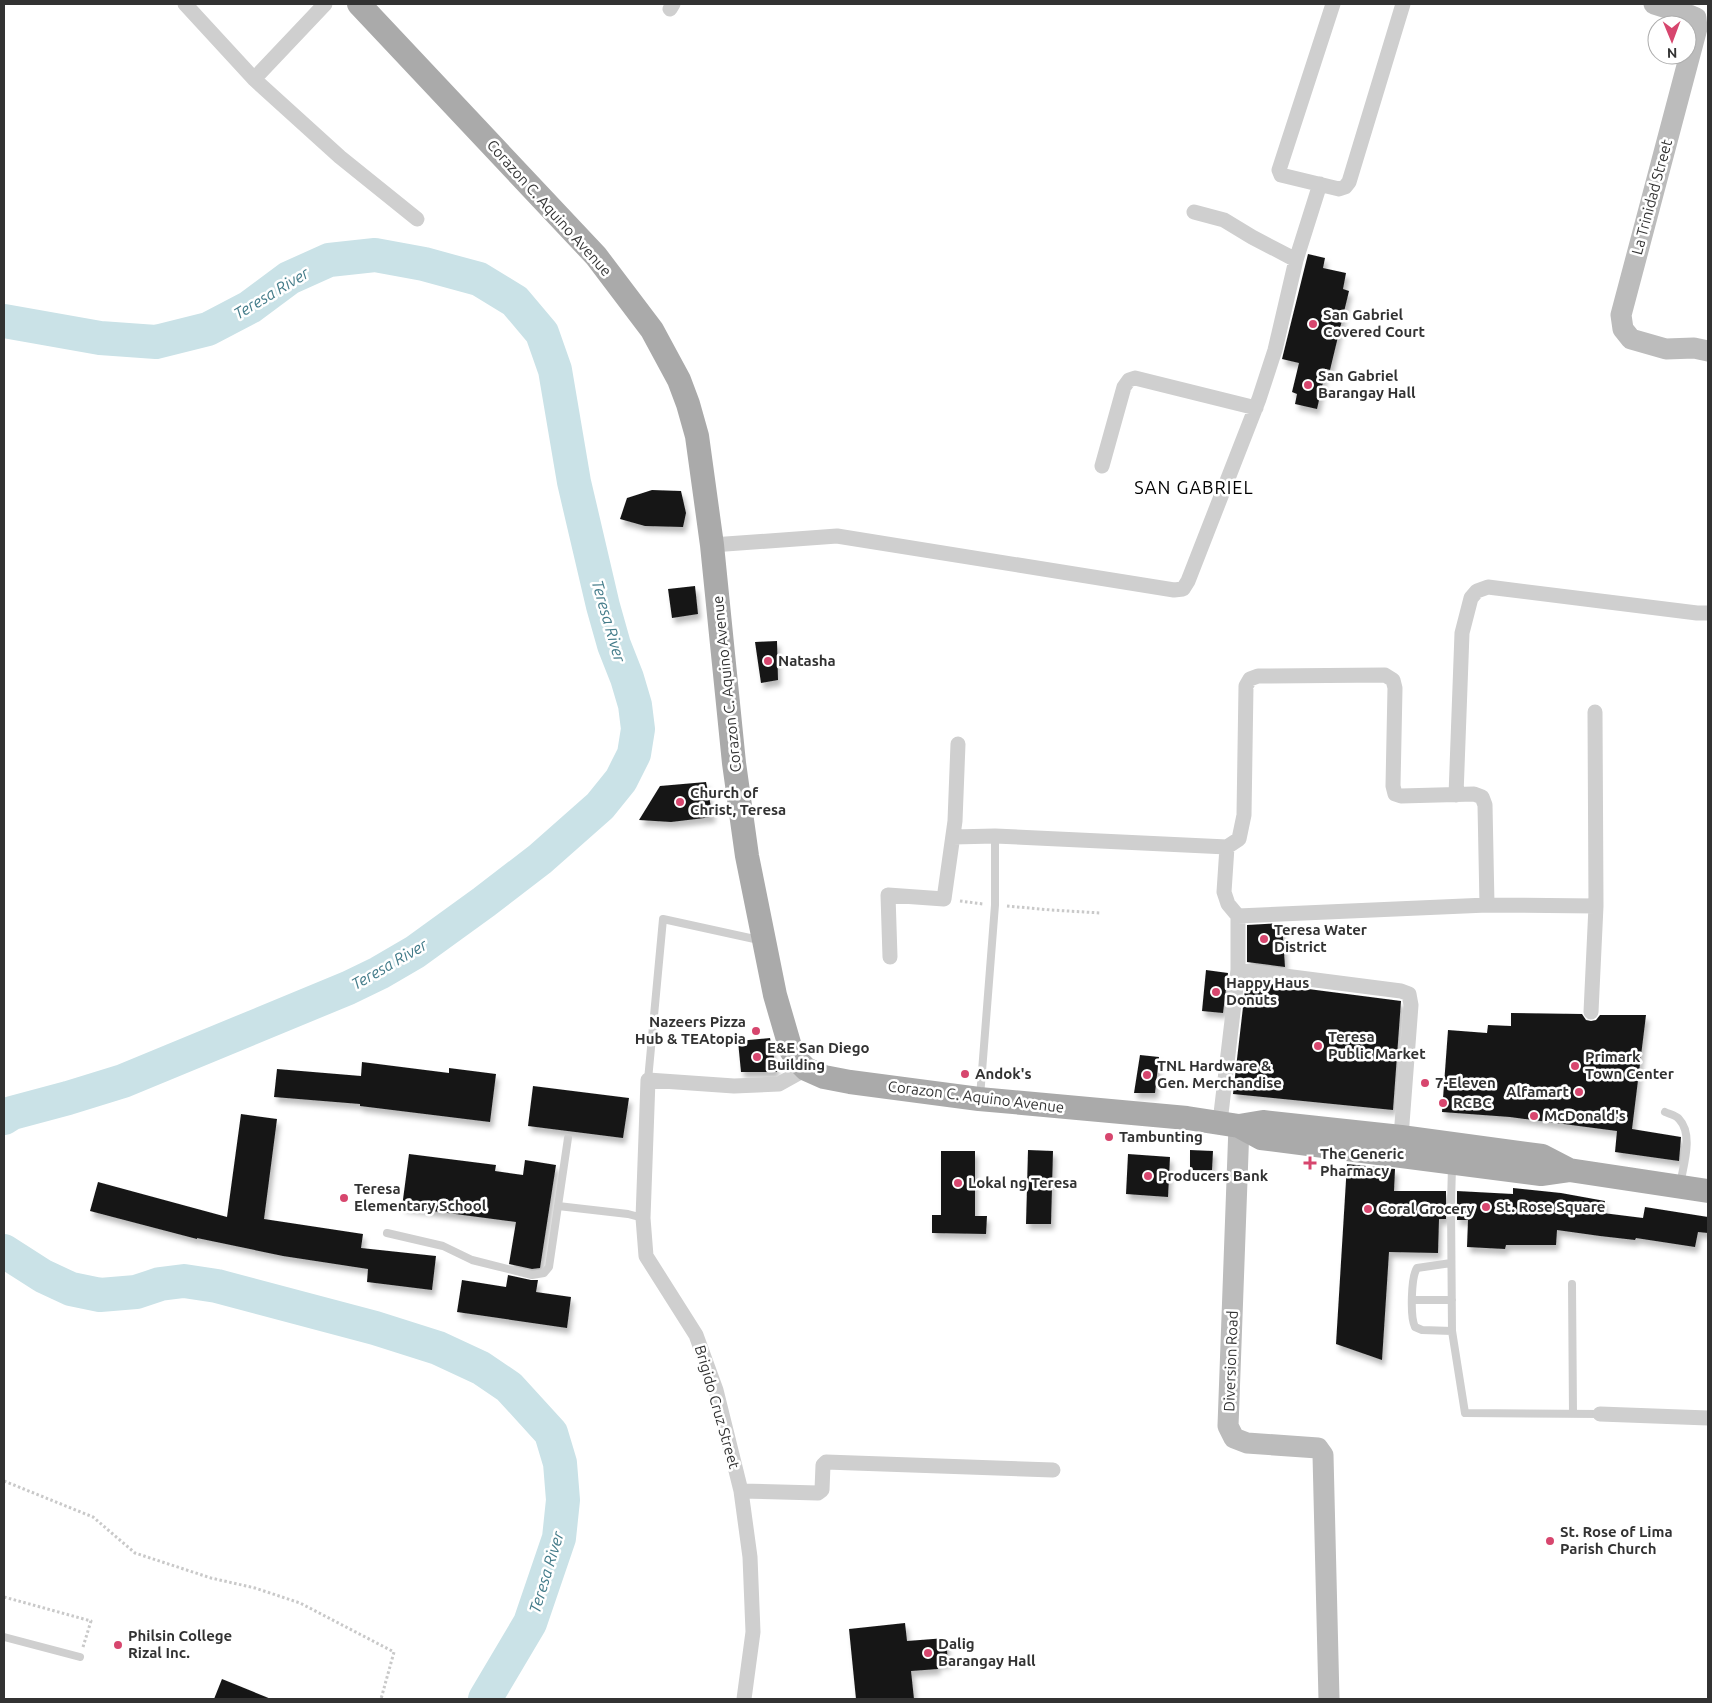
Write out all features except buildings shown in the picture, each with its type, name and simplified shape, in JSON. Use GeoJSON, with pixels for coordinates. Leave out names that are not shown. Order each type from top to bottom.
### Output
{"type":"FeatureCollection","features":[{"type":"Feature","properties":{"kind":"main road","name":"Corazon C. Aquino Avenue"},"geometry":{"type":"LineString","coordinates":[[360,4],[596,256],[652,330],[680,380],[697,436],[712,545],[734,764],[747,856],[775,995],[791,1050],[797,1060],[806,1069],[824,1077],[850,1082],[980,1099],[1229,1124],[1263,1122],[1401,1137],[1453,1153]]}},
{"type":"Feature","properties":{"kind":"main road","name":"Corazon C. Aquino Avenue"},"geometry":{"type":"LineString","coordinates":[[1229,1124],[1261,1138],[1453,1153],[1542,1156],[1569,1170],[1708,1192]]}},
{"type":"Feature","properties":{"kind":"street"},"geometry":{"type":"LineString","coordinates":[[185,4],[254,79],[340,157],[417,219]]}},
{"type":"Feature","properties":{"kind":"street"},"geometry":{"type":"LineString","coordinates":[[254,79],[325,4]]}},
{"type":"Feature","properties":{"kind":"street"},"geometry":{"type":"LineString","coordinates":[[1333,4],[1279,170],[1282,175],[1339,189],[1345,187],[1349,182],[1403,4]]}},
{"type":"Feature","properties":{"kind":"street","name":"La Trinidad Street"},"geometry":{"type":"LineString","coordinates":[[1654,4],[1696,18],[1696,28],[1621,315],[1622,329],[1631,339],[1666,349],[1694,348],[1708,351]]}},
{"type":"Feature","properties":{"kind":"street"},"geometry":{"type":"LineString","coordinates":[[712,545],[837,536],[1174,590],[1183,589],[1188,581],[1256,408],[1275,350],[1296,260],[1320,184]]}},
{"type":"Feature","properties":{"kind":"street"},"geometry":{"type":"LineString","coordinates":[[1194,212],[1224,220],[1296,260]]}},
{"type":"Feature","properties":{"kind":"street"},"geometry":{"type":"LineString","coordinates":[[1102,466],[1124,387],[1129,380],[1135,378],[1256,408]]}},
{"type":"Feature","properties":{"kind":"street"},"geometry":{"type":"LineString","coordinates":[[1456,795],[1462,633],[1471,598],[1477,591],[1488,587],[1708,613]]}},
{"type":"Feature","properties":{"kind":"street"},"geometry":{"type":"LineString","coordinates":[[953,837],[995,836],[1227,847],[1239,839],[1244,816],[1246,686],[1250,679],[1258,676],[1385,675],[1393,680],[1395,688],[1393,786],[1395,794],[1401,796],[1474,794],[1482,797],[1485,805],[1487,905]]}},
{"type":"Feature","properties":{"kind":"street"},"geometry":{"type":"LineString","coordinates":[[1591,1012],[1596,906],[1595,712]]}},
{"type":"Feature","properties":{"kind":"street"},"geometry":{"type":"LineString","coordinates":[[890,957],[888,895],[944,899],[955,822],[958,744]]}},
{"type":"Feature","properties":{"kind":"street"},"geometry":{"type":"LineString","coordinates":[[1227,847],[1224,892],[1228,904],[1238,916],[1238,970],[1229,1124]]}},
{"type":"Feature","properties":{"kind":"street"},"geometry":{"type":"LineString","coordinates":[[1238,916],[1487,905],[1596,906]]}},
{"type":"Feature","properties":{"kind":"street"},"geometry":{"type":"LineString","coordinates":[[1238,970],[1401,991],[1409,994],[1411,1005],[1401,1137]]}},
{"type":"Feature","properties":{"kind":"street"},"geometry":{"type":"LineString","coordinates":[[648,1080],[734,1086],[780,1084],[806,1069]]}},
{"type":"Feature","properties":{"kind":"street","name":"Brigido Cruz Street"},"geometry":{"type":"LineString","coordinates":[[648,1080],[643,1218],[646,1256],[696,1334],[716,1390],[741,1491],[750,1557],[752,1632],[744,1699]]}},
{"type":"Feature","properties":{"kind":"street","name":"Diversion Road"},"geometry":{"type":"LineString","coordinates":[[1229,1124],[1228,1426],[1234,1438],[1247,1443],[1318,1448],[1323,1455],[1329,1699]]}},
{"type":"Feature","properties":{"kind":"street"},"geometry":{"type":"LineString","coordinates":[[1600,1414],[1708,1418]]}},
{"type":"Feature","properties":{"kind":"street"},"geometry":{"type":"LineString","coordinates":[[741,1491],[818,1493],[822,1490],[824,1465],[826,1462],[1053,1470]]}},
{"type":"Feature","properties":{"kind":"lane"},"geometry":{"type":"LineString","coordinates":[[980,1099],[995,905],[995,836]]}},
{"type":"Feature","properties":{"kind":"lane"},"geometry":{"type":"LineString","coordinates":[[648,1080],[663,919],[764,940]]}},
{"type":"Feature","properties":{"kind":"lane"},"geometry":{"type":"LineString","coordinates":[[1665,1112],[1678,1118],[1685,1130],[1686,1143],[1680,1187]]}},
{"type":"Feature","properties":{"kind":"lane"},"geometry":{"type":"LineString","coordinates":[[387,1232],[443,1246],[472,1260],[532,1275],[544,1273],[548,1268],[568,1138]]}},
{"type":"Feature","properties":{"kind":"lane"},"geometry":{"type":"LineString","coordinates":[[1453,1153],[1452,1331],[1465,1413],[1600,1414]]}},
{"type":"Feature","properties":{"kind":"lane"},"geometry":{"type":"LineString","coordinates":[[558,1206],[628,1214],[643,1218]]}},
{"type":"Feature","properties":{"kind":"lane"},"geometry":{"type":"LineString","coordinates":[[1451,1263],[1418,1268],[1414,1278],[1412,1313],[1415,1327],[1422,1330],[1452,1331]]}},
{"type":"Feature","properties":{"kind":"lane"},"geometry":{"type":"LineString","coordinates":[[1572,1284],[1573,1414]]}},
{"type":"Feature","properties":{"kind":"lane"},"geometry":{"type":"LineString","coordinates":[[1413,1300],[1452,1300]]}},
{"type":"Feature","properties":{"kind":"lane"},"geometry":{"type":"LineString","coordinates":[[4,1637],[80,1657]]}},
{"type":"Feature","properties":{"kind":"path"},"geometry":{"type":"LineString","coordinates":[[944,899],[1101,913]]}},
{"type":"Feature","properties":{"kind":"path"},"geometry":{"type":"LineString","coordinates":[[4,1481],[93,1517],[135,1553],[211,1578],[255,1588],[300,1603],[394,1652],[381,1699]]}},
{"type":"Feature","properties":{"kind":"path"},"geometry":{"type":"LineString","coordinates":[[4,1597],[91,1621],[80,1657]]}},
{"type":"Feature","properties":{"kind":"waterway","name":"Teresa River"},"geometry":{"type":"LineString","coordinates":[[4,321],[100,338],[156,342],[208,329],[250,307],[289,278],[329,260],[375,255],[424,264],[479,279],[515,301],[542,333],[555,370],[574,482],[603,606],[614,645],[635,705],[638,729],[634,754],[621,780],[600,806],[540,859],[415,952],[348,988],[123,1081],[12,1113],[4,1118]]}},
{"type":"Feature","properties":{"kind":"waterway","name":"Teresa River"},"geometry":{"type":"LineString","coordinates":[[4,1251],[43,1276],[71,1289],[100,1295],[136,1292],[160,1284],[184,1281],[217,1286],[375,1328],[438,1348],[481,1368],[509,1387],[551,1433],[560,1463],[563,1500],[559,1538],[530,1623],[485,1699]]}},
{"type":"Feature","properties":{"kind":"place","name":"San Gabriel Covered Court"},"geometry":{"type":"Point","coordinates":[1313,324]}},
{"type":"Feature","properties":{"kind":"place","name":"San Gabriel Barangay Hall"},"geometry":{"type":"Point","coordinates":[1308,385]}},
{"type":"Feature","properties":{"kind":"place","name":"Natasha"},"geometry":{"type":"Point","coordinates":[768,661]}},
{"type":"Feature","properties":{"kind":"place","name":"Church of Christ, Teresa"},"geometry":{"type":"Point","coordinates":[680,802]}},
{"type":"Feature","properties":{"kind":"place","name":"Teresa Water District"},"geometry":{"type":"Point","coordinates":[1264,939]}},
{"type":"Feature","properties":{"kind":"place","name":"Happy Haus Donuts"},"geometry":{"type":"Point","coordinates":[1216,992]}},
{"type":"Feature","properties":{"kind":"place","name":"Nazeers Pizza Hub & TEAtopia"},"geometry":{"type":"Point","coordinates":[756,1031]}},
{"type":"Feature","properties":{"kind":"place","name":"Teresa Public Market"},"geometry":{"type":"Point","coordinates":[1318,1046]}},
{"type":"Feature","properties":{"kind":"place","name":"E&E San Diego Building"},"geometry":{"type":"Point","coordinates":[757,1057]}},
{"type":"Feature","properties":{"kind":"place","name":"Primark Town Center"},"geometry":{"type":"Point","coordinates":[1575,1066]}},
{"type":"Feature","properties":{"kind":"place","name":"Andok's"},"geometry":{"type":"Point","coordinates":[965,1074]}},
{"type":"Feature","properties":{"kind":"place","name":"TNL Hardware & Gen. Merchandise"},"geometry":{"type":"Point","coordinates":[1147,1075]}},
{"type":"Feature","properties":{"kind":"place","name":"7-Eleven"},"geometry":{"type":"Point","coordinates":[1425,1083]}},
{"type":"Feature","properties":{"kind":"place","name":"Alfamart"},"geometry":{"type":"Point","coordinates":[1579,1092]}},
{"type":"Feature","properties":{"kind":"place","name":"RCBC"},"geometry":{"type":"Point","coordinates":[1443,1103]}},
{"type":"Feature","properties":{"kind":"place","name":"McDonald's"},"geometry":{"type":"Point","coordinates":[1534,1116]}},
{"type":"Feature","properties":{"kind":"place","name":"Tambunting"},"geometry":{"type":"Point","coordinates":[1109,1137]}},
{"type":"Feature","properties":{"kind":"place","name":"The Generic Pharmacy"},"geometry":{"type":"Point","coordinates":[1310,1163]}},
{"type":"Feature","properties":{"kind":"place","name":"Producers Bank"},"geometry":{"type":"Point","coordinates":[1148,1176]}},
{"type":"Feature","properties":{"kind":"place","name":"Lokal ng Teresa"},"geometry":{"type":"Point","coordinates":[958,1183]}},
{"type":"Feature","properties":{"kind":"place","name":"Teresa Elementary School"},"geometry":{"type":"Point","coordinates":[344,1198]}},
{"type":"Feature","properties":{"kind":"place","name":"St. Rose Square"},"geometry":{"type":"Point","coordinates":[1486,1207]}},
{"type":"Feature","properties":{"kind":"place","name":"Coral Grocery"},"geometry":{"type":"Point","coordinates":[1368,1209]}},
{"type":"Feature","properties":{"kind":"place","name":"St. Rose of Lima Parish Church"},"geometry":{"type":"Point","coordinates":[1550,1541]}},
{"type":"Feature","properties":{"kind":"place","name":"Philsin College Rizal Inc."},"geometry":{"type":"Point","coordinates":[118,1645]}},
{"type":"Feature","properties":{"kind":"place","name":"Dalig Barangay Hall"},"geometry":{"type":"Point","coordinates":[928,1653]}},
{"type":"Feature","properties":{"kind":"district","name":"SAN GABRIEL"},"geometry":{"type":"Point","coordinates":[1194,488]}}]}
